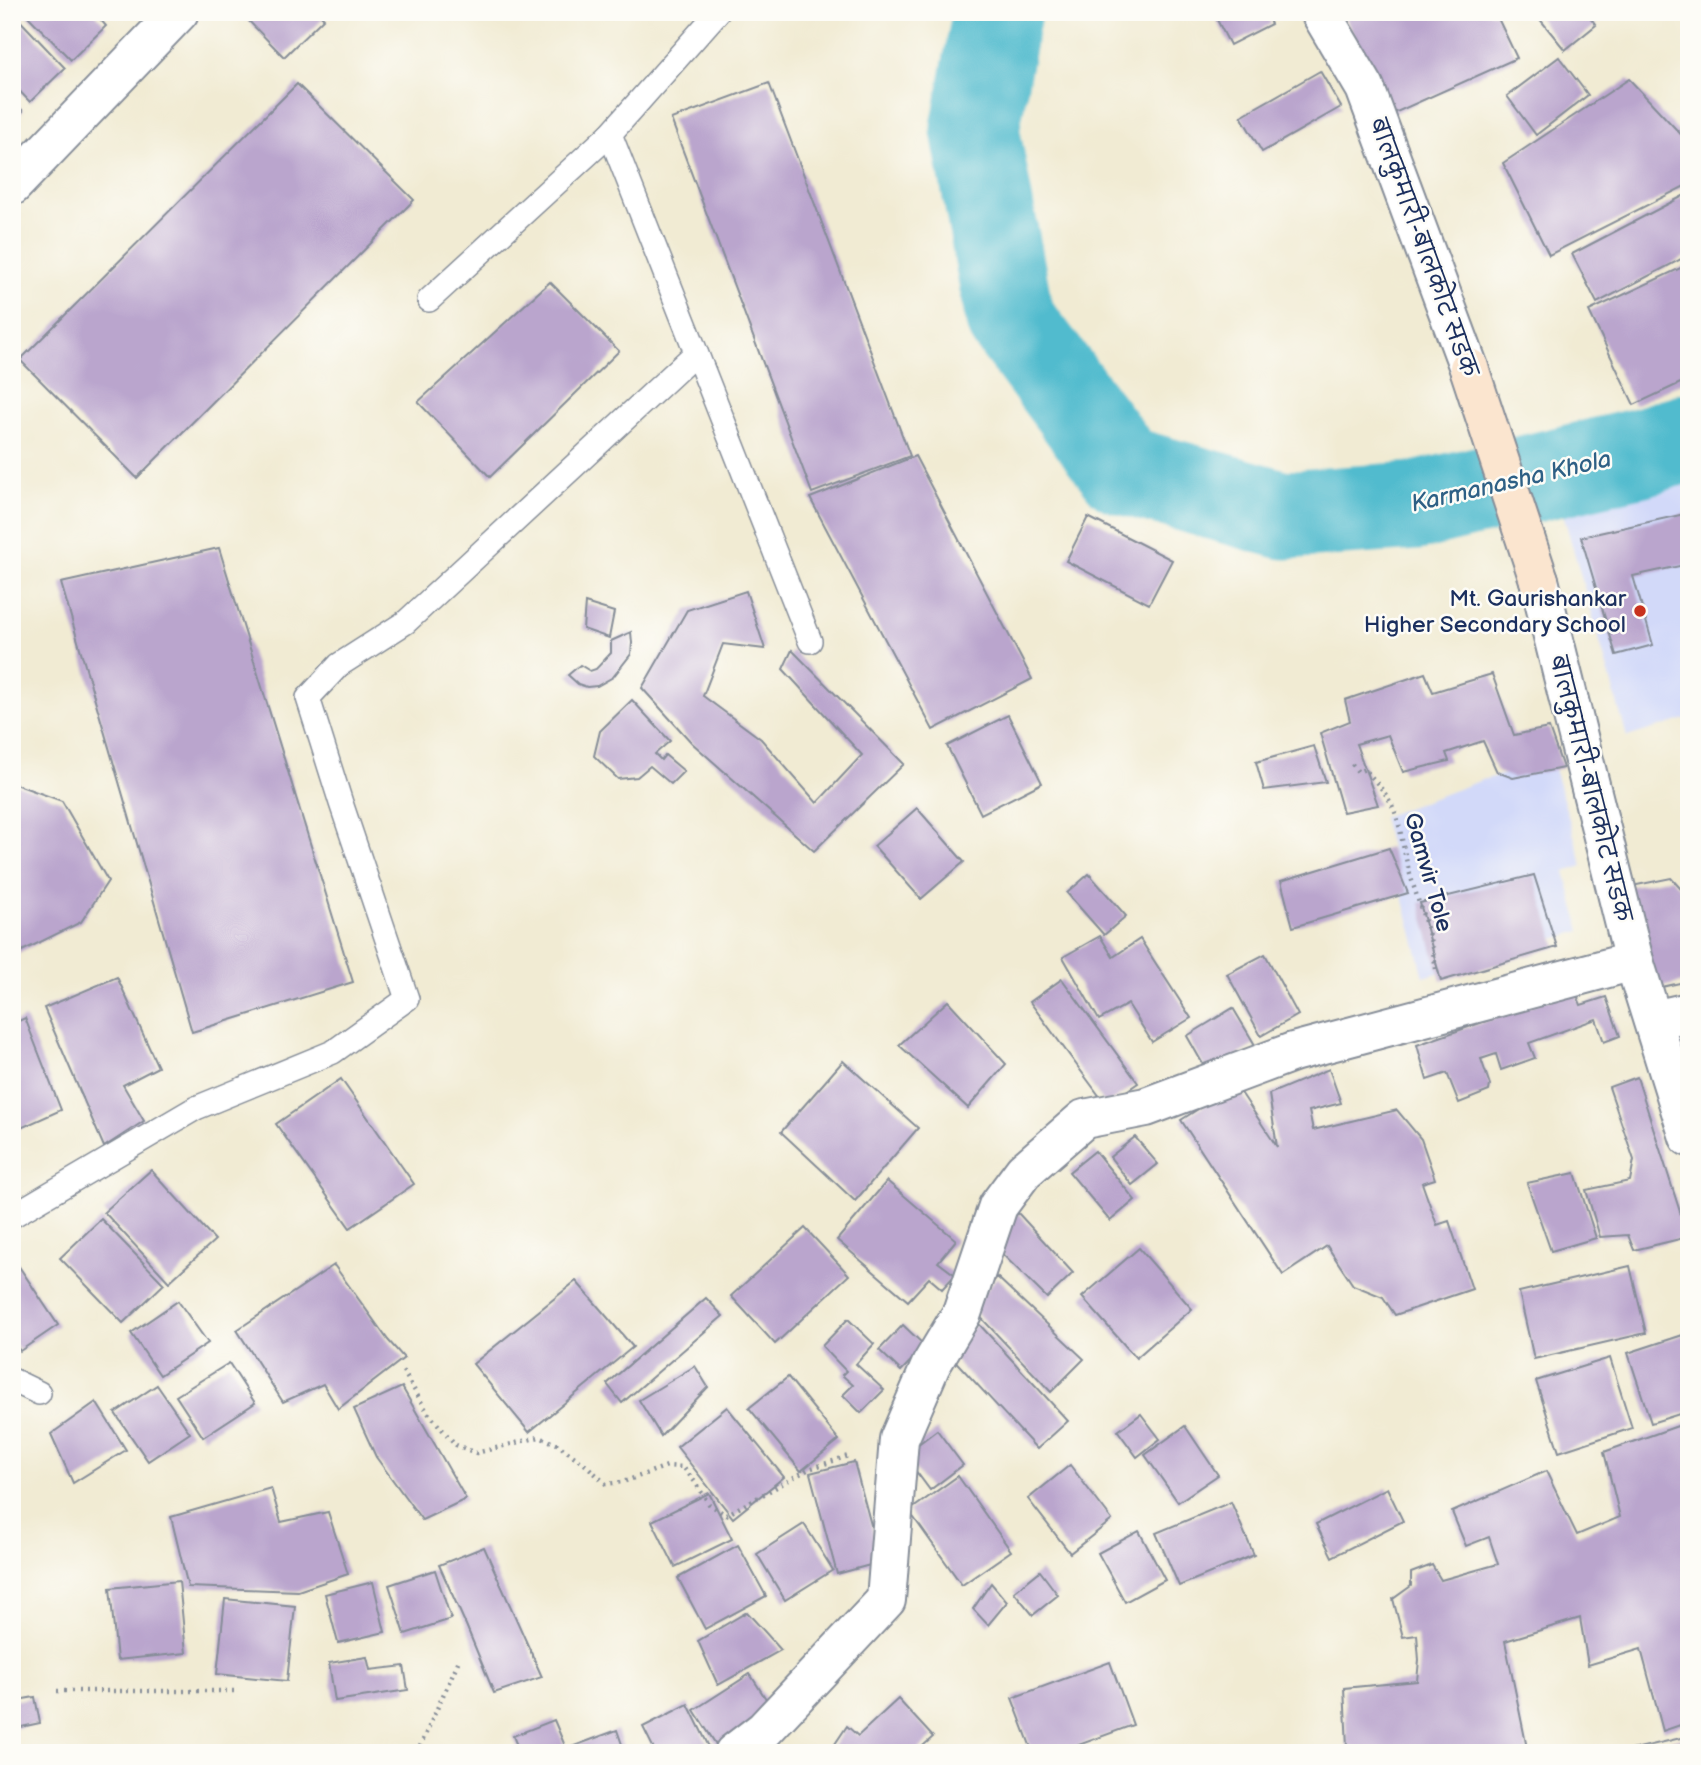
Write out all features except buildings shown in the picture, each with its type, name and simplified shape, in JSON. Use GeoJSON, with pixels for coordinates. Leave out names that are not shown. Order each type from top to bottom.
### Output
{"type":"FeatureCollection","features":[{"type":"Feature","properties":{"kind":"main road","name":"बालकुमारी-बालकोट सडक"},"geometry":{"type":"LineString","coordinates":[[1469,368],[1539,580]]}},
{"type":"Feature","properties":{"kind":"street"},"geometry":{"type":"LineString","coordinates":[[12,186],[179,12]]}},
{"type":"Feature","properties":{"kind":"street","name":"बालकुमारी-बालकोट सडक"},"geometry":{"type":"LineString","coordinates":[[1320,12],[1365,88],[1469,368]]}},
{"type":"Feature","properties":{"kind":"street","name":"बालकुमारी-बालकोट सडक"},"geometry":{"type":"LineString","coordinates":[[1539,580],[1634,961],[1671,1016],[1689,1137]]}},
{"type":"Feature","properties":{"kind":"street"},"geometry":{"type":"LineString","coordinates":[[734,1753],[764,1730],[887,1600],[899,1439],[931,1365],[962,1313],[998,1206],[1024,1171],[1084,1119],[1146,1107],[1293,1052],[1634,961]]}},
{"type":"Feature","properties":{"kind":"lane"},"geometry":{"type":"LineString","coordinates":[[429,300],[610,134],[718,12]]}},
{"type":"Feature","properties":{"kind":"lane"},"geometry":{"type":"LineString","coordinates":[[610,134],[810,641]]}},
{"type":"Feature","properties":{"kind":"lane"},"geometry":{"type":"LineString","coordinates":[[12,1216],[196,1108],[333,1052],[407,999],[308,698],[339,665],[406,622],[696,354]]}},
{"type":"Feature","properties":{"kind":"lane"},"geometry":{"type":"LineString","coordinates":[[12,1380],[39,1393]]}},
{"type":"Feature","properties":{"kind":"path","name":"Gamvir Tole"},"geometry":{"type":"LineString","coordinates":[[1352,764],[1358,772],[1365,769],[1386,794],[1398,822],[1430,937],[1438,985],[1446,1010]]}},
{"type":"Feature","properties":{"kind":"path"},"geometry":{"type":"LineString","coordinates":[[403,1371],[428,1413],[456,1445],[476,1453],[539,1437],[557,1444],[606,1484],[623,1482],[667,1466],[683,1467],[709,1504],[726,1515],[809,1469],[899,1439]]}},
{"type":"Feature","properties":{"kind":"path"},"geometry":{"type":"LineString","coordinates":[[417,1753],[459,1660]]}},
{"type":"Feature","properties":{"kind":"path"},"geometry":{"type":"LineString","coordinates":[[57,1691],[235,1691]]}},
{"type":"Feature","properties":{"kind":"shaded area","name":"Mt. Gaurishankar Higher Secondary School"},"geometry":{"type":"Polygon","coordinates":[[[1689,472],[1689,718],[1627,737],[1560,503],[1689,472]]]}},
{"type":"Feature","properties":{"kind":"shaded area"},"geometry":{"type":"Polygon","coordinates":[[[1552,762],[1583,866],[1565,872],[1581,931],[1424,977],[1382,817],[1482,780],[1552,762]]]}},
{"type":"Feature","properties":{"kind":"waterway","name":"Karmanasha Khola"},"geometry":{"type":"LineString","coordinates":[[997,12],[975,129],[1010,319],[1123,470],[1284,515],[1416,506],[1641,452],[1689,437]]}},
{"type":"Feature","properties":{"kind":"place","name":"Mt. Gaurishankar Higher Secondary School"},"geometry":{"type":"Point","coordinates":[1640,611]}}]}
